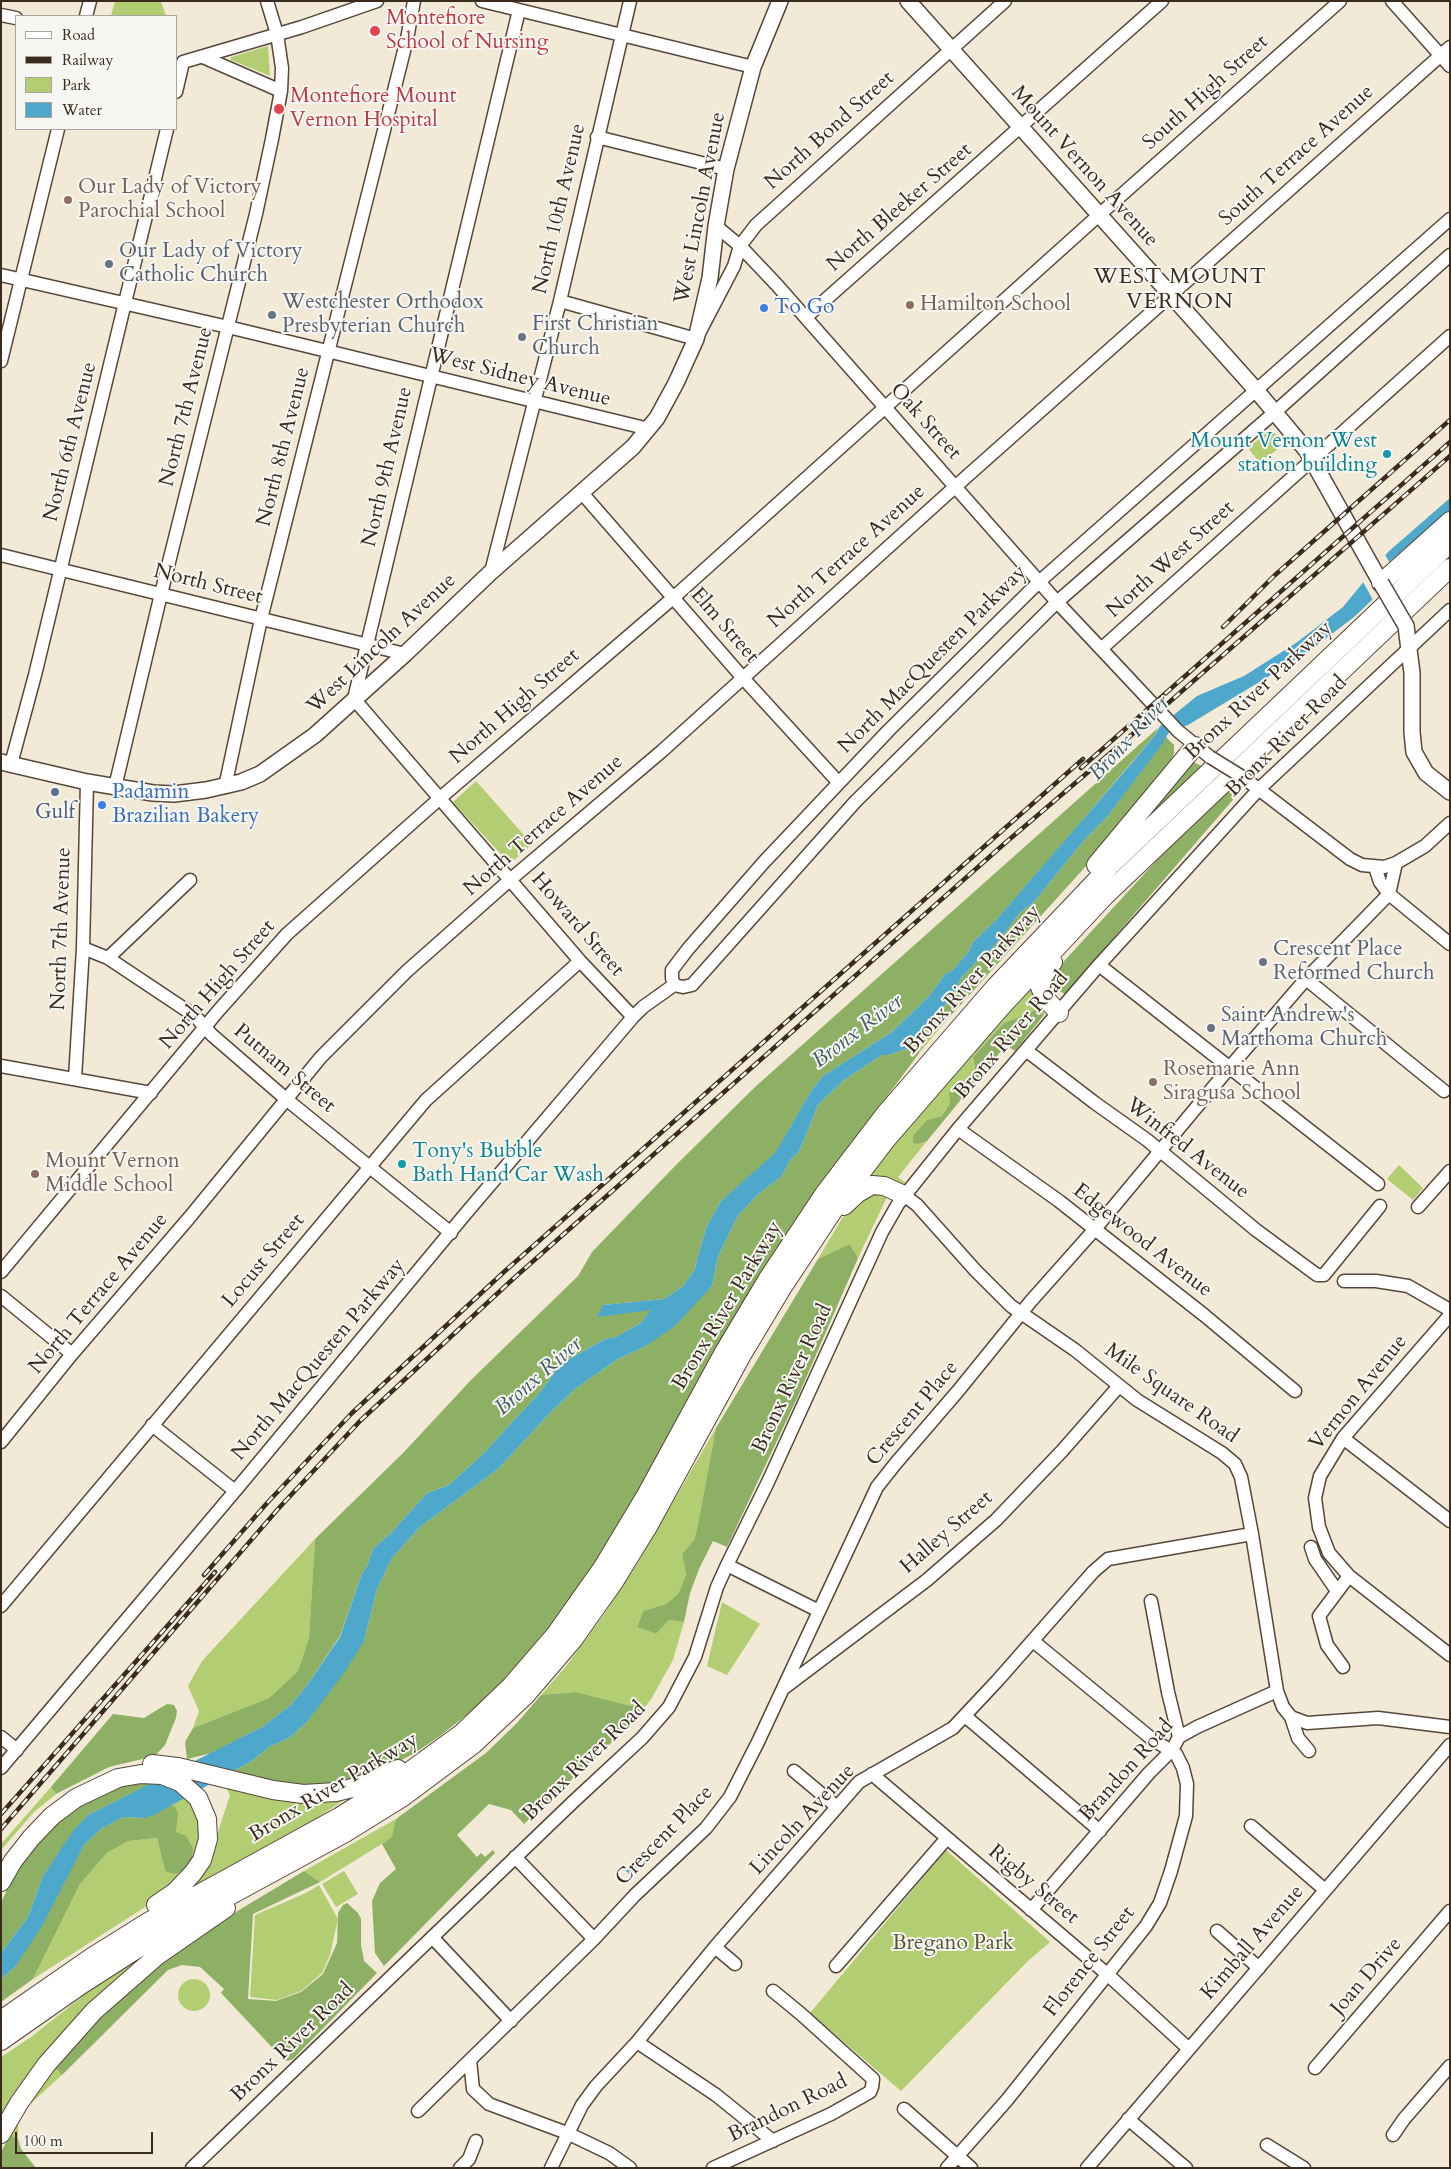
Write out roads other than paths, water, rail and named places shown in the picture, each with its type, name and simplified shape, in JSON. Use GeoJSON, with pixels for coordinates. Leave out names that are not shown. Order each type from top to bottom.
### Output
{"type":"FeatureCollection","features":[{"type":"Feature","properties":{"kind":"highway"},"geometry":{"type":"LineString","coordinates":[[1381,583],[1450,521]]}},
{"type":"Feature","properties":{"kind":"highway","name":"Bronx River Parkway"},"geometry":{"type":"LineString","coordinates":[[1,2020],[148,1922],[368,1799],[423,1763],[487,1710],[550,1642],[584,1596],[633,1518],[750,1308],[800,1229],[844,1166],[950,1037],[1064,913],[1159,817],[1450,543]]}},
{"type":"Feature","properties":{"kind":"highway","name":"Bronx River Parkway"},"geometry":{"type":"LineString","coordinates":[[1,2041],[81,1985],[152,1939],[372,1817],[434,1776],[501,1720],[551,1668],[595,1609],[640,1539],[743,1353],[820,1229],[864,1167],[925,1093],[1002,1005],[1082,920],[1156,846],[1450,568]]}},
{"type":"Feature","properties":{"kind":"highway"},"geometry":{"type":"LineString","coordinates":[[1064,913],[1097,864],[1188,740]]}},
{"type":"Feature","properties":{"kind":"highway"},"geometry":{"type":"LineString","coordinates":[[1060,1013],[1042,994],[1041,981],[1082,920]]}},
{"type":"Feature","properties":{"kind":"highway"},"geometry":{"type":"LineString","coordinates":[[820,1229],[858,1193],[872,1186],[884,1186],[904,1195]]}},
{"type":"Feature","properties":{"kind":"highway"},"geometry":{"type":"LineString","coordinates":[[1,1862],[18,1839],[55,1802],[90,1781],[124,1768],[148,1764],[171,1766],[274,1790],[303,1794],[326,1793],[347,1790],[372,1781],[450,1742]]}},
{"type":"Feature","properties":{"kind":"highway"},"geometry":{"type":"LineString","coordinates":[[1,1882],[24,1845],[52,1816],[85,1793],[118,1778],[149,1774],[168,1776],[180,1782],[192,1792],[205,1812],[208,1826],[207,1846],[202,1860],[188,1880],[168,1897],[99,1942],[22,2005]]}},
{"type":"Feature","properties":{"kind":"highway"},"geometry":{"type":"LineString","coordinates":[[1,2134],[53,2056],[109,1997],[158,1955],[286,1865]]}},
{"type":"Feature","properties":{"kind":"main road","name":"West Lincoln Avenue"},"geometry":{"type":"LineString","coordinates":[[6,763],[87,782],[153,793],[174,794],[225,787],[260,774],[314,735],[405,654],[491,572],[633,447],[649,429],[676,383],[696,339],[710,278],[716,226],[726,169],[752,67],[780,1]]}},
{"type":"Feature","properties":{"kind":"main road","name":"Mount Vernon Avenue"},"geometry":{"type":"LineString","coordinates":[[908,1],[1256,390],[1307,451],[1406,626],[1409,650]]}},
{"type":"Feature","properties":{"kind":"main road"},"geometry":{"type":"LineString","coordinates":[[1409,650],[1412,673],[1414,752],[1426,773],[1450,792]]}},
{"type":"Feature","properties":{"kind":"street"},"geometry":{"type":"LineString","coordinates":[[86,15],[90,1]]}},
{"type":"Feature","properties":{"kind":"street","name":"North 7th Avenue"},"geometry":{"type":"LineString","coordinates":[[115,787],[262,186],[281,91],[282,68],[277,34],[267,1]]}},
{"type":"Feature","properties":{"kind":"street"},"geometry":{"type":"LineString","coordinates":[[178,77],[180,62],[203,57],[277,34],[376,1]]}},
{"type":"Feature","properties":{"kind":"street","name":"North 8th Avenue"},"geometry":{"type":"LineString","coordinates":[[225,787],[261,619],[407,39],[414,1]]}},
{"type":"Feature","properties":{"kind":"street"},"geometry":{"type":"LineString","coordinates":[[482,1],[752,67]]}},
{"type":"Feature","properties":{"kind":"street","name":"North 10th Avenue"},"geometry":{"type":"LineString","coordinates":[[491,572],[560,301],[630,1]]}},
{"type":"Feature","properties":{"kind":"street","name":"North Bond Street"},"geometry":{"type":"LineString","coordinates":[[740,246],[756,226],[1005,1]]}},
{"type":"Feature","properties":{"kind":"street","name":"North Bleeker Street"},"geometry":{"type":"LineString","coordinates":[[806,317],[1162,1]]}},
{"type":"Feature","properties":{"kind":"street","name":"South High Street"},"geometry":{"type":"LineString","coordinates":[[1099,215],[1340,1]]}},
{"type":"Feature","properties":{"kind":"street"},"geometry":{"type":"LineString","coordinates":[[1392,1],[1445,51],[1450,66]]}},
{"type":"Feature","properties":{"kind":"street","name":"North 9th Avenue"},"geometry":{"type":"LineString","coordinates":[[354,699],[519,10]]}},
{"type":"Feature","properties":{"kind":"street"},"geometry":{"type":"LineString","coordinates":[[1,14],[15,18]]}},
{"type":"Feature","properties":{"kind":"street","name":"South Terrace Avenue"},"geometry":{"type":"LineString","coordinates":[[1170,295],[1445,51]]}},
{"type":"Feature","properties":{"kind":"street"},"geometry":{"type":"LineString","coordinates":[[203,57],[281,91]]}},
{"type":"Feature","properties":{"kind":"street"},"geometry":{"type":"LineString","coordinates":[[1,361],[58,130]]}},
{"type":"Feature","properties":{"kind":"street","name":"North 6th Avenue"},"geometry":{"type":"LineString","coordinates":[[6,763],[35,675],[59,569],[167,130]]}},
{"type":"Feature","properties":{"kind":"street"},"geometry":{"type":"LineString","coordinates":[[597,137],[726,169]]}},
{"type":"Feature","properties":{"kind":"street","name":"North High Street"},"geometry":{"type":"LineString","coordinates":[[1,1272],[94,1158],[287,934],[439,799],[673,598],[1099,215]]}},
{"type":"Feature","properties":{"kind":"street","name":"North MacQuesten Parkway"},"geometry":{"type":"LineString","coordinates":[[674,985],[672,970],[764,862],[839,783],[1040,581],[1450,219]]}},
{"type":"Feature","properties":{"kind":"street","name":"Oak Street"},"geometry":{"type":"LineString","coordinates":[[716,226],[740,246],[806,317],[1057,602],[1188,740],[1210,757],[1260,789],[1350,859],[1362,865],[1375,867]]}},
{"type":"Feature","properties":{"kind":"street","name":"West Lincoln Avenue"},"geometry":{"type":"LineString","coordinates":[[696,339],[734,266],[740,246]]}},
{"type":"Feature","properties":{"kind":"street","name":"North MacQuesten Parkway"},"geometry":{"type":"LineString","coordinates":[[1,1768],[633,1017],[643,1007],[674,985],[683,987],[692,985],[855,802],[1057,602],[1275,412],[1450,254]]}},
{"type":"Feature","properties":{"kind":"street","name":"West Sidney Avenue"},"geometry":{"type":"LineString","coordinates":[[1,275],[649,429]]}},
{"type":"Feature","properties":{"kind":"street","name":"North Terrace Avenue"},"geometry":{"type":"LineString","coordinates":[[1,1442],[72,1354],[189,1218],[321,1056],[362,1014],[407,971],[511,879],[662,751],[1170,295]]}},
{"type":"Feature","properties":{"kind":"street"},"geometry":{"type":"LineString","coordinates":[[560,301],[696,339]]}},
{"type":"Feature","properties":{"kind":"street","name":"North West Street"},"geometry":{"type":"LineString","coordinates":[[1101,649],[1450,336]]}},
{"type":"Feature","properties":{"kind":"street","name":"Elm Street"},"geometry":{"type":"LineString","coordinates":[[582,493],[743,678],[839,783]]}},
{"type":"Feature","properties":{"kind":"street","name":"North Street"},"geometry":{"type":"LineString","coordinates":[[1,555],[405,654]]}},
{"type":"Feature","properties":{"kind":"street","name":"Bronx River Road"},"geometry":{"type":"LineString","coordinates":[[192,2168],[515,1857],[642,1738],[669,1707],[695,1657],[717,1587],[727,1565],[768,1482],[882,1232],[904,1195],[1099,965],[1260,789],[1386,668],[1409,650],[1450,610]]}},
{"type":"Feature","properties":{"kind":"street","name":"Howard Street"},"geometry":{"type":"LineString","coordinates":[[354,699],[580,961],[633,1017]]}},
{"type":"Feature","properties":{"kind":"street","name":"North 7th Avenue"},"geometry":{"type":"LineString","coordinates":[[75,1078],[83,948],[87,782]]}},
{"type":"Feature","properties":{"kind":"street"},"geometry":{"type":"LineString","coordinates":[[1450,823],[1425,846],[1396,864],[1375,867],[1380,882],[1389,894],[1450,944]]}},
{"type":"Feature","properties":{"kind":"street"},"geometry":{"type":"LineString","coordinates":[[1389,894],[1396,864]]}},
{"type":"Feature","properties":{"kind":"street"},"geometry":{"type":"LineString","coordinates":[[108,958],[190,880]]}},
{"type":"Feature","properties":{"kind":"street","name":"Crescent Place"},"geometry":{"type":"LineString","coordinates":[[470,2060],[594,1939],[635,1895],[706,1828],[730,1797],[878,1487],[896,1462],[1306,979],[1389,894]]}},
{"type":"Feature","properties":{"kind":"street","name":"Putnam Street"},"geometry":{"type":"LineString","coordinates":[[83,948],[108,958],[195,1016],[286,1099],[451,1233]]}},
{"type":"Feature","properties":{"kind":"street","name":"Locust Street"},"geometry":{"type":"LineString","coordinates":[[1,1606],[426,1100],[580,961]]}},
{"type":"Feature","properties":{"kind":"street"},"geometry":{"type":"LineString","coordinates":[[1099,965],[1378,1184]]}},
{"type":"Feature","properties":{"kind":"street"},"geometry":{"type":"LineString","coordinates":[[1306,979],[1444,1091]]}},
{"type":"Feature","properties":{"kind":"street","name":"Winfred Avenue"},"geometry":{"type":"LineString","coordinates":[[1027,1051],[1160,1150],[1303,1266],[1317,1275],[1324,1275],[1380,1206]]}},
{"type":"Feature","properties":{"kind":"street"},"geometry":{"type":"LineString","coordinates":[[1,1066],[151,1093]]}},
{"type":"Feature","properties":{"kind":"street","name":"Edgewood Avenue"},"geometry":{"type":"LineString","coordinates":[[958,1129],[1060,1201],[1204,1315],[1295,1392]]}},
{"type":"Feature","properties":{"kind":"street"},"geometry":{"type":"LineString","coordinates":[[1418,1207],[1450,1171]]}},
{"type":"Feature","properties":{"kind":"street","name":"Mile Square Road"},"geometry":{"type":"LineString","coordinates":[[904,1195],[916,1205],[975,1270],[1021,1314],[1076,1350],[1147,1407],[1216,1449],[1235,1464],[1241,1477],[1252,1534],[1277,1691],[1283,1707],[1291,1717],[1298,1738],[1308,1751]]}},
{"type":"Feature","properties":{"kind":"street"},"geometry":{"type":"LineString","coordinates":[[1344,1281],[1376,1281],[1408,1286],[1450,1310]]}},
{"type":"Feature","properties":{"kind":"street"},"geometry":{"type":"LineString","coordinates":[[1,1296],[72,1354]]}},
{"type":"Feature","properties":{"kind":"street","name":"Vernon Avenue"},"geometry":{"type":"LineString","coordinates":[[1450,1315],[1343,1438],[1320,1476],[1315,1498],[1315,1511],[1329,1553],[1349,1576],[1450,1654]]}},
{"type":"Feature","properties":{"kind":"street","name":"Halley Street"},"geometry":{"type":"LineString","coordinates":[[783,1689],[926,1580],[996,1520],[1062,1451],[1119,1386]]}},
{"type":"Feature","properties":{"kind":"street"},"geometry":{"type":"LineString","coordinates":[[152,1425],[236,1491]]}},
{"type":"Feature","properties":{"kind":"street"},"geometry":{"type":"LineString","coordinates":[[1343,1438],[1450,1521]]}},
{"type":"Feature","properties":{"kind":"street","name":"Lincoln Avenue"},"geometry":{"type":"LineString","coordinates":[[551,2168],[582,2105],[596,2086],[637,2042],[715,1948],[859,1782],[953,1728],[1034,1641],[1093,1572],[1108,1559],[1252,1534]]}},
{"type":"Feature","properties":{"kind":"street"},"geometry":{"type":"LineString","coordinates":[[1311,1547],[1315,1559],[1338,1591]]}},
{"type":"Feature","properties":{"kind":"street"},"geometry":{"type":"LineString","coordinates":[[727,1565],[819,1611]]}},
{"type":"Feature","properties":{"kind":"street"},"geometry":{"type":"LineString","coordinates":[[1343,1667],[1327,1645],[1319,1616],[1349,1576]]}},
{"type":"Feature","properties":{"kind":"street"},"geometry":{"type":"LineString","coordinates":[[1151,1601],[1168,1692],[1180,1737]]}},
{"type":"Feature","properties":{"kind":"street"},"geometry":{"type":"LineString","coordinates":[[1034,1641],[1152,1739],[1172,1750]]}},
{"type":"Feature","properties":{"kind":"street","name":"Brandon Road"},"geometry":{"type":"LineString","coordinates":[[1032,1910],[1148,1774],[1172,1750],[1180,1737],[1197,1727],[1277,1691]]}},
{"type":"Feature","properties":{"kind":"street"},"geometry":{"type":"LineString","coordinates":[[965,1716],[1100,1830]]}},
{"type":"Feature","properties":{"kind":"street"},"geometry":{"type":"LineString","coordinates":[[1291,1717],[1307,1722],[1378,1718],[1450,1727]]}},
{"type":"Feature","properties":{"kind":"street"},"geometry":{"type":"LineString","coordinates":[[1,1737],[17,1750]]}},
{"type":"Feature","properties":{"kind":"street","name":"Kimball Avenue"},"geometry":{"type":"LineString","coordinates":[[1087,2168],[1450,1745]]}},
{"type":"Feature","properties":{"kind":"street","name":"Florence Street"},"geometry":{"type":"LineString","coordinates":[[947,2168],[1007,2100],[1146,1926],[1160,1903],[1182,1836],[1186,1816],[1187,1784],[1181,1762],[1172,1750]]}},
{"type":"Feature","properties":{"kind":"street"},"geometry":{"type":"LineString","coordinates":[[794,1771],[837,1807]]}},
{"type":"Feature","properties":{"kind":"street","name":"Rigby Street"},"geometry":{"type":"LineString","coordinates":[[872,1774],[1107,1974],[1189,2048]]}},
{"type":"Feature","properties":{"kind":"street"},"geometry":{"type":"LineString","coordinates":[[1251,1826],[1325,1890]]}},
{"type":"Feature","properties":{"kind":"street"},"geometry":{"type":"LineString","coordinates":[[836,1966],[947,1838]]}},
{"type":"Feature","properties":{"kind":"street"},"geometry":{"type":"LineString","coordinates":[[515,1857],[594,1939]]}},
{"type":"Feature","properties":{"kind":"street","name":"Joan Drive"},"geometry":{"type":"LineString","coordinates":[[1315,2068],[1450,1911]]}},
{"type":"Feature","properties":{"kind":"street"},"geometry":{"type":"LineString","coordinates":[[1217,1931],[1259,1968]]}},
{"type":"Feature","properties":{"kind":"street"},"geometry":{"type":"LineString","coordinates":[[432,1937],[510,2021]]}},
{"type":"Feature","properties":{"kind":"street"},"geometry":{"type":"LineString","coordinates":[[715,1948],[735,1964]]}},
{"type":"Feature","properties":{"kind":"street","name":"Brandon Road"},"geometry":{"type":"LineString","coordinates":[[713,2168],[831,2114],[870,2092],[873,2079],[801,2014],[772,1991]]}},
{"type":"Feature","properties":{"kind":"street"},"geometry":{"type":"LineString","coordinates":[[637,2042],[716,2095],[773,2141]]}},
{"type":"Feature","properties":{"kind":"street"},"geometry":{"type":"LineString","coordinates":[[418,2111],[470,2060]]}},
{"type":"Feature","properties":{"kind":"street"},"geometry":{"type":"LineString","coordinates":[[470,2060],[473,2089],[489,2104],[567,2134],[609,2153],[630,2168]]}},
{"type":"Feature","properties":{"kind":"street"},"geometry":{"type":"LineString","coordinates":[[1393,2135],[1404,2119],[1450,2066]]}},
{"type":"Feature","properties":{"kind":"street"},"geometry":{"type":"LineString","coordinates":[[904,2110],[971,2168]]}},
{"type":"Feature","properties":{"kind":"street"},"geometry":{"type":"LineString","coordinates":[[1128,2120],[1186,2168]]}},
{"type":"Feature","properties":{"kind":"street"},"geometry":{"type":"LineString","coordinates":[[460,2168],[469,2159],[476,2141]]}},
{"type":"Feature","properties":{"kind":"street"},"geometry":{"type":"LineString","coordinates":[[1267,2144],[1304,2168]]}},
{"type":"Feature","properties":{"kind":"water"},"geometry":{"type":"Polygon","coordinates":[[[1450,498],[1450,511],[1390,561],[1372,600],[1354,617],[1312,649],[1266,678],[1188,725],[1169,732],[1163,743],[1107,817],[1085,839],[1034,902],[1020,913],[991,950],[978,960],[961,978],[953,995],[912,1047],[888,1055],[882,1055],[844,1080],[818,1105],[799,1152],[791,1159],[781,1177],[757,1195],[737,1217],[718,1257],[712,1286],[675,1326],[646,1346],[618,1359],[575,1389],[498,1469],[420,1527],[392,1558],[377,1589],[364,1641],[346,1670],[307,1722],[289,1738],[269,1747],[252,1761],[154,1815],[144,1818],[123,1817],[101,1829],[84,1845],[42,1926],[15,1967],[1,1979],[1,1953],[28,1917],[43,1876],[73,1831],[88,1815],[262,1727],[291,1705],[308,1684],[340,1637],[361,1576],[373,1549],[392,1532],[427,1493],[449,1485],[483,1454],[541,1391],[561,1364],[605,1339],[616,1337],[642,1322],[651,1310],[597,1317],[603,1305],[664,1299],[683,1286],[694,1271],[706,1228],[721,1201],[776,1152],[811,1091],[823,1076],[892,1032],[929,996],[946,973],[951,972],[969,951],[972,943],[996,920],[1130,765],[1155,735],[1160,726],[1197,696],[1244,676],[1296,643],[1343,607],[1388,552],[1450,498]]]}},
{"type":"Feature","properties":{"kind":"water"},"geometry":{"type":"Polygon","coordinates":[[[643,1852],[650,1860],[633,1877],[625,1870],[643,1852]]]}},
{"type":"Feature","properties":{"kind":"railway"},"geometry":{"type":"LineString","coordinates":[[1223,627],[1274,576],[1450,420]]}},
{"type":"Feature","properties":{"kind":"railway"},"geometry":{"type":"LineString","coordinates":[[1081,768],[1450,442]]}},
{"type":"Feature","properties":{"kind":"railway"},"geometry":{"type":"LineString","coordinates":[[1,1829],[278,1509],[360,1421],[513,1279],[1004,844],[1149,720],[1450,456]]}},
{"type":"Feature","properties":{"kind":"railway"},"geometry":{"type":"LineString","coordinates":[[204,1575],[268,1502],[352,1413],[505,1271],[1083,759]]}},
{"type":"Feature","properties":{"kind":"railway"},"geometry":{"type":"LineString","coordinates":[[1,1814],[215,1572]]}},
{"type":"Feature","properties":{"kind":"place","name":"Montefiore School of Nursing"},"geometry":{"type":"Point","coordinates":[375,31]}},
{"type":"Feature","properties":{"kind":"place","name":"Montefiore Mount Vernon Hospital"},"geometry":{"type":"Point","coordinates":[279,109]}},
{"type":"Feature","properties":{"kind":"place","name":"Our Lady of Victory Parochial School"},"geometry":{"type":"Point","coordinates":[68,200]}},
{"type":"Feature","properties":{"kind":"place","name":"Our Lady of Victory Catholic Church"},"geometry":{"type":"Point","coordinates":[109,264]}},
{"type":"Feature","properties":{"kind":"place","name":"Hamilton School"},"geometry":{"type":"Point","coordinates":[910,305]}},
{"type":"Feature","properties":{"kind":"place","name":"To Go"},"geometry":{"type":"Point","coordinates":[764,308]}},
{"type":"Feature","properties":{"kind":"place","name":"Westchester Orthodox Presbyterian Church"},"geometry":{"type":"Point","coordinates":[272,315]}},
{"type":"Feature","properties":{"kind":"place","name":"First Christian Church"},"geometry":{"type":"Point","coordinates":[522,337]}},
{"type":"Feature","properties":{"kind":"place","name":"Mount Vernon West station building"},"geometry":{"type":"Point","coordinates":[1387,454]}},
{"type":"Feature","properties":{"kind":"place","name":"Gulf"},"geometry":{"type":"Point","coordinates":[55,792]}},
{"type":"Feature","properties":{"kind":"place","name":"Padamin Brazilian Bakery"},"geometry":{"type":"Point","coordinates":[102,805]}},
{"type":"Feature","properties":{"kind":"place","name":"Crescent Place Reformed Church"},"geometry":{"type":"Point","coordinates":[1263,962]}},
{"type":"Feature","properties":{"kind":"place","name":"Saint Andrew's Marthoma Church"},"geometry":{"type":"Point","coordinates":[1211,1028]}},
{"type":"Feature","properties":{"kind":"place","name":"Rosemarie Ann Siragusa School"},"geometry":{"type":"Point","coordinates":[1153,1082]}},
{"type":"Feature","properties":{"kind":"place","name":"Tony's Bubble Bath Hand Car Wash"},"geometry":{"type":"Point","coordinates":[402,1164]}},
{"type":"Feature","properties":{"kind":"place","name":"Mount Vernon Middle School"},"geometry":{"type":"Point","coordinates":[35,1174]}},
{"type":"Feature","properties":{"kind":"district","name":"WEST MOUNT VERNON"},"geometry":{"type":"Point","coordinates":[1180,290]}},
{"type":"Feature","properties":{"kind":"water label","name":"Bronx River"},"geometry":{"type":"Point","coordinates":[1130,739]}},
{"type":"Feature","properties":{"kind":"water label","name":"Bronx River"},"geometry":{"type":"Point","coordinates":[858,1032]}},
{"type":"Feature","properties":{"kind":"water label","name":"Bronx River"},"geometry":{"type":"Point","coordinates":[539,1377]}},
{"type":"Feature","properties":{"kind":"park label","name":"Bregano Park"},"geometry":{"type":"Point","coordinates":[953,1944]}}]}
